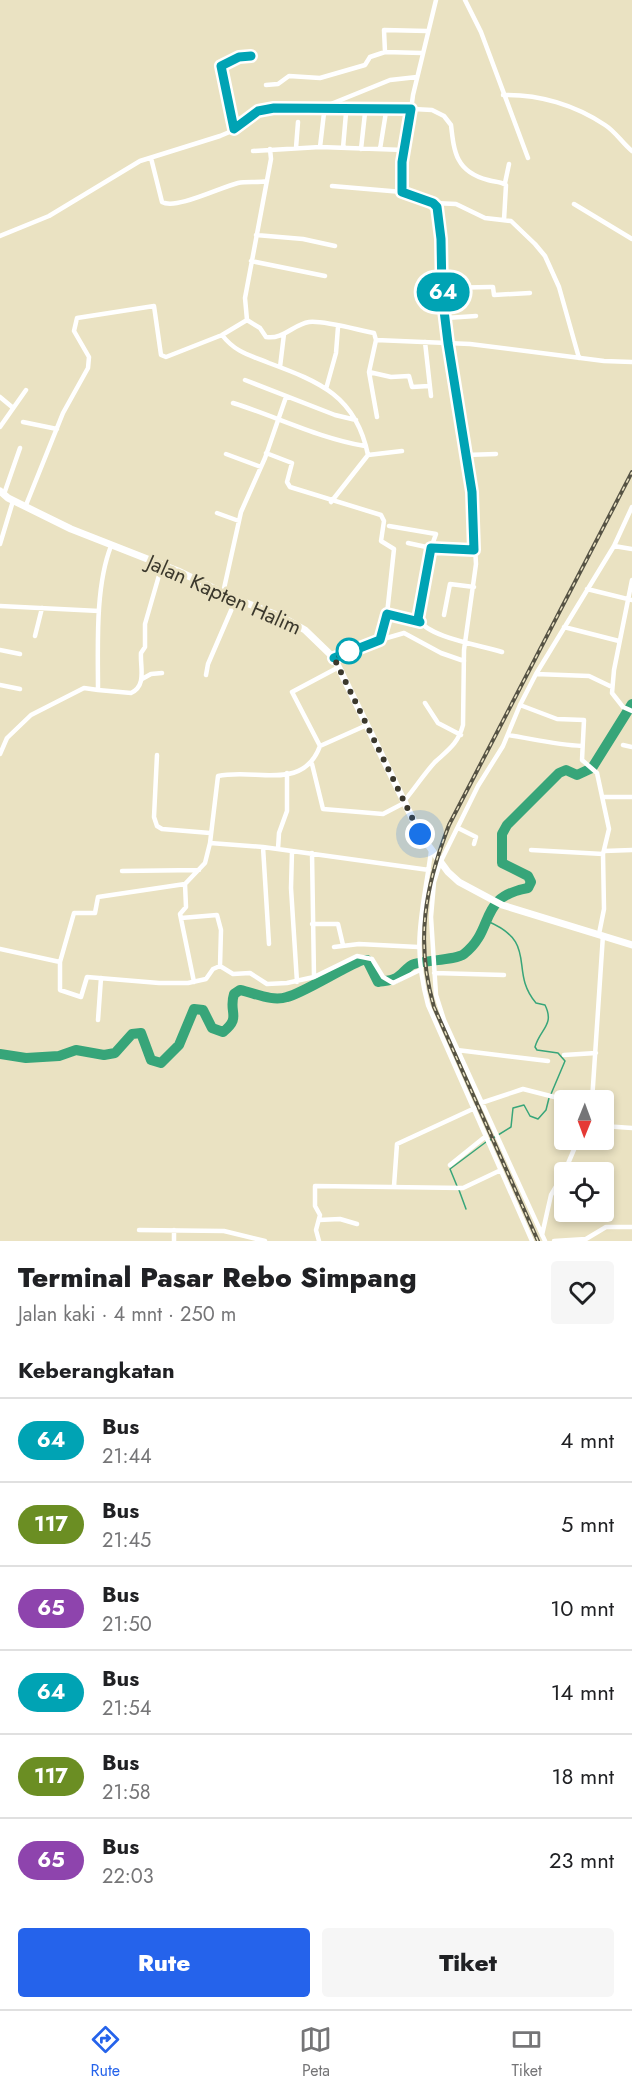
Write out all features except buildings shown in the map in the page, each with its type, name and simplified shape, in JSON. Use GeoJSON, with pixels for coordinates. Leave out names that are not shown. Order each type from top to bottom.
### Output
{"type":"FeatureCollection","features":[{"type":"Feature","properties":{"kind":"main road","name":"Jalan Kapten Halim"},"geometry":{"type":"LineString","coordinates":[[2,493],[13,501],[111,546],[162,565],[282,617],[305,630],[334,658],[420,834],[440,863],[459,882],[502,905],[632,945]]}},
{"type":"Feature","properties":{"kind":"street"},"geometry":{"type":"LineString","coordinates":[[402,192],[404,150],[411,109],[427,31],[436,0]]}},
{"type":"Feature","properties":{"kind":"street"},"geometry":{"type":"LineString","coordinates":[[465,0],[482,32],[503,95],[524,141],[528,158]]}},
{"type":"Feature","properties":{"kind":"street"},"geometry":{"type":"LineString","coordinates":[[385,52],[384,30],[427,31]]}},
{"type":"Feature","properties":{"kind":"street"},"geometry":{"type":"LineString","coordinates":[[266,85],[278,84],[289,76],[320,78],[365,65],[370,57],[385,52],[422,53]]}},
{"type":"Feature","properties":{"kind":"street"},"geometry":{"type":"LineString","coordinates":[[234,129],[221,66],[239,57],[251,56]]}},
{"type":"Feature","properties":{"kind":"street"},"geometry":{"type":"LineString","coordinates":[[324,110],[390,80],[417,77]]}},
{"type":"Feature","properties":{"kind":"street"},"geometry":{"type":"LineString","coordinates":[[503,95],[528,95],[583,112],[607,126],[632,151]]}},
{"type":"Feature","properties":{"kind":"street"},"geometry":{"type":"LineString","coordinates":[[320,147],[324,110]]}},
{"type":"Feature","properties":{"kind":"street"},"geometry":{"type":"LineString","coordinates":[[0,236],[49,216],[140,161],[234,129],[258,111],[432,110],[449,120],[453,151],[458,161],[477,176],[505,183]]}},
{"type":"Feature","properties":{"kind":"street"},"geometry":{"type":"LineString","coordinates":[[343,148],[346,112]]}},
{"type":"Feature","properties":{"kind":"street"},"geometry":{"type":"LineString","coordinates":[[380,149],[386,112]]}},
{"type":"Feature","properties":{"kind":"street"},"geometry":{"type":"LineString","coordinates":[[361,149],[365,113]]}},
{"type":"Feature","properties":{"kind":"street"},"geometry":{"type":"LineString","coordinates":[[296,148],[298,122]]}},
{"type":"Feature","properties":{"kind":"street"},"geometry":{"type":"LineString","coordinates":[[253,151],[320,147],[404,150]]}},
{"type":"Feature","properties":{"kind":"street"},"geometry":{"type":"LineString","coordinates":[[247,320],[245,298],[267,181],[270,149]]}},
{"type":"Feature","properties":{"kind":"street"},"geometry":{"type":"LineString","coordinates":[[151,158],[158,190],[162,202],[166,204],[183,202],[238,183],[267,181]]}},
{"type":"Feature","properties":{"kind":"street"},"geometry":{"type":"LineString","coordinates":[[504,220],[505,183],[509,164]]}},
{"type":"Feature","properties":{"kind":"street"},"geometry":{"type":"LineString","coordinates":[[332,186],[402,192],[433,203],[456,204],[489,220],[504,220],[514,224],[544,256],[566,306],[579,358]]}},
{"type":"Feature","properties":{"kind":"street"},"geometry":{"type":"LineString","coordinates":[[312,764],[322,809],[382,814],[405,801],[435,763],[452,749],[461,735],[465,641],[474,587],[472,492],[448,343],[441,239],[437,207],[433,203]]}},
{"type":"Feature","properties":{"kind":"street"},"geometry":{"type":"LineString","coordinates":[[574,204],[632,239]]}},
{"type":"Feature","properties":{"kind":"street"},"geometry":{"type":"LineString","coordinates":[[256,235],[303,239],[335,246]]}},
{"type":"Feature","properties":{"kind":"street"},"geometry":{"type":"LineString","coordinates":[[251,261],[325,276]]}},
{"type":"Feature","properties":{"kind":"street"},"geometry":{"type":"LineString","coordinates":[[443,288],[490,286],[493,287],[494,295],[530,293]]}},
{"type":"Feature","properties":{"kind":"street"},"geometry":{"type":"LineString","coordinates":[[26,506],[70,397],[88,368],[89,357],[74,331],[79,316],[95,316],[154,306],[162,355],[166,357],[222,335],[247,320]]}},
{"type":"Feature","properties":{"kind":"street"},"geometry":{"type":"LineString","coordinates":[[446,318],[476,316]]}},
{"type":"Feature","properties":{"kind":"street"},"geometry":{"type":"LineString","coordinates":[[247,320],[260,328],[266,337],[284,334],[308,322],[374,333],[376,340],[369,372],[377,417]]}},
{"type":"Feature","properties":{"kind":"street"},"geometry":{"type":"LineString","coordinates":[[326,389],[336,353],[338,327]]}},
{"type":"Feature","properties":{"kind":"street"},"geometry":{"type":"LineString","coordinates":[[280,367],[284,334]]}},
{"type":"Feature","properties":{"kind":"street"},"geometry":{"type":"LineString","coordinates":[[222,335],[235,350],[313,380],[348,405],[368,454]]}},
{"type":"Feature","properties":{"kind":"street"},"geometry":{"type":"LineString","coordinates":[[376,340],[448,343],[632,362]]}},
{"type":"Feature","properties":{"kind":"street"},"geometry":{"type":"LineString","coordinates":[[425,342],[431,396]]}},
{"type":"Feature","properties":{"kind":"street"},"geometry":{"type":"LineString","coordinates":[[369,372],[391,377],[409,376],[412,387],[429,386]]}},
{"type":"Feature","properties":{"kind":"street"},"geometry":{"type":"LineString","coordinates":[[245,380],[335,415],[356,420]]}},
{"type":"Feature","properties":{"kind":"street"},"geometry":{"type":"LineString","coordinates":[[0,427],[26,390]]}},
{"type":"Feature","properties":{"kind":"street"},"geometry":{"type":"LineString","coordinates":[[0,397],[12,407]]}},
{"type":"Feature","properties":{"kind":"street"},"geometry":{"type":"LineString","coordinates":[[223,593],[239,520],[286,397]]}},
{"type":"Feature","properties":{"kind":"street"},"geometry":{"type":"LineString","coordinates":[[233,403],[278,418],[327,439],[366,446]]}},
{"type":"Feature","properties":{"kind":"street"},"geometry":{"type":"LineString","coordinates":[[23,422],[57,429]]}},
{"type":"Feature","properties":{"kind":"street"},"geometry":{"type":"LineString","coordinates":[[2,493],[20,448]]}},
{"type":"Feature","properties":{"kind":"street"},"geometry":{"type":"LineString","coordinates":[[330,502],[368,454],[402,451]]}},
{"type":"Feature","properties":{"kind":"street"},"geometry":{"type":"LineString","coordinates":[[266,453],[292,463],[287,482],[290,487],[330,502],[383,517],[381,541],[392,546],[394,552],[387,614],[380,640]]}},
{"type":"Feature","properties":{"kind":"street"},"geometry":{"type":"LineString","coordinates":[[226,454],[261,467]]}},
{"type":"Feature","properties":{"kind":"street"},"geometry":{"type":"LineString","coordinates":[[465,455],[496,454]]}},
{"type":"Feature","properties":{"kind":"street"},"geometry":{"type":"LineString","coordinates":[[0,544],[13,501]]}},
{"type":"Feature","properties":{"kind":"street"},"geometry":{"type":"LineString","coordinates":[[544,1238],[444,1020],[436,995],[432,954],[432,898],[440,863],[478,786],[508,735],[536,674],[614,546],[630,517],[632,507]]}},
{"type":"Feature","properties":{"kind":"street"},"geometry":{"type":"LineString","coordinates":[[217,513],[239,520]]}},
{"type":"Feature","properties":{"kind":"street"},"geometry":{"type":"LineString","coordinates":[[389,526],[436,534],[431,548],[418,619],[420,622]]}},
{"type":"Feature","properties":{"kind":"street"},"geometry":{"type":"LineString","coordinates":[[408,543],[431,548],[474,550]]}},
{"type":"Feature","properties":{"kind":"street"},"geometry":{"type":"LineString","coordinates":[[98,690],[99,611],[106,558],[111,546]]}},
{"type":"Feature","properties":{"kind":"street"},"geometry":{"type":"LineString","coordinates":[[614,546],[632,549]]}},
{"type":"Feature","properties":{"kind":"street"},"geometry":{"type":"LineString","coordinates":[[0,754],[7,738],[31,715],[84,688],[131,693],[136,691],[142,679],[141,653],[145,647],[145,624],[162,565]]}},
{"type":"Feature","properties":{"kind":"street"},"geometry":{"type":"LineString","coordinates":[[631,710],[622,707],[615,699],[612,687],[632,580]]}},
{"type":"Feature","properties":{"kind":"street"},"geometry":{"type":"LineString","coordinates":[[444,615],[450,584],[474,587]]}},
{"type":"Feature","properties":{"kind":"street"},"geometry":{"type":"LineString","coordinates":[[587,589],[630,600]]}},
{"type":"Feature","properties":{"kind":"street"},"geometry":{"type":"LineString","coordinates":[[206,675],[208,664],[236,599]]}},
{"type":"Feature","properties":{"kind":"street"},"geometry":{"type":"LineString","coordinates":[[0,606],[99,611]]}},
{"type":"Feature","properties":{"kind":"street"},"geometry":{"type":"LineString","coordinates":[[35,636],[42,608]]}},
{"type":"Feature","properties":{"kind":"street"},"geometry":{"type":"LineString","coordinates":[[387,614],[420,622],[436,633],[502,652]]}},
{"type":"Feature","properties":{"kind":"street"},"geometry":{"type":"LineString","coordinates":[[564,627],[620,641]]}},
{"type":"Feature","properties":{"kind":"street"},"geometry":{"type":"LineString","coordinates":[[334,658],[404,633],[441,653],[464,661]]}},
{"type":"Feature","properties":{"kind":"street"},"geometry":{"type":"LineString","coordinates":[[0,650],[20,654]]}},
{"type":"Feature","properties":{"kind":"street"},"geometry":{"type":"LineString","coordinates":[[320,746],[292,692],[339,667]]}},
{"type":"Feature","properties":{"kind":"street"},"geometry":{"type":"LineString","coordinates":[[142,679],[151,674],[162,673]]}},
{"type":"Feature","properties":{"kind":"street"},"geometry":{"type":"LineString","coordinates":[[536,674],[589,676],[612,687]]}},
{"type":"Feature","properties":{"kind":"street"},"geometry":{"type":"LineString","coordinates":[[0,685],[21,689]]}},
{"type":"Feature","properties":{"kind":"street"},"geometry":{"type":"LineString","coordinates":[[425,703],[438,723],[461,735]]}},
{"type":"Feature","properties":{"kind":"street"},"geometry":{"type":"LineString","coordinates":[[520,705],[557,719],[584,720],[582,760],[595,768],[609,829],[604,852],[604,909],[593,1090]]}},
{"type":"Feature","properties":{"kind":"street"},"geometry":{"type":"LineString","coordinates":[[220,966],[213,969],[206,979],[194,982],[159,983],[85,977],[82,997],[61,991],[60,962],[74,913],[95,913],[97,897],[185,884],[205,863],[210,843],[218,776],[301,771],[312,764],[320,746],[368,725]]}},
{"type":"Feature","properties":{"kind":"street"},"geometry":{"type":"LineString","coordinates":[[508,735],[543,743],[560,742],[582,746]]}},
{"type":"Feature","properties":{"kind":"street"},"geometry":{"type":"LineString","coordinates":[[623,745],[632,747]]}},
{"type":"Feature","properties":{"kind":"street"},"geometry":{"type":"LineString","coordinates":[[157,755],[154,817],[157,826],[162,829],[210,833]]}},
{"type":"Feature","properties":{"kind":"street"},"geometry":{"type":"LineString","coordinates":[[278,849],[279,833],[287,811],[287,773]]}},
{"type":"Feature","properties":{"kind":"street"},"geometry":{"type":"LineString","coordinates":[[602,798],[632,797]]}},
{"type":"Feature","properties":{"kind":"street"},"geometry":{"type":"LineString","coordinates":[[458,828],[476,837],[474,844]]}},
{"type":"Feature","properties":{"kind":"street"},"geometry":{"type":"LineString","coordinates":[[210,843],[312,853],[429,870]]}},
{"type":"Feature","properties":{"kind":"street"},"geometry":{"type":"LineString","coordinates":[[263,847],[269,945]]}},
{"type":"Feature","properties":{"kind":"street"},"geometry":{"type":"LineString","coordinates":[[531,850],[604,852],[632,850]]}},
{"type":"Feature","properties":{"kind":"street"},"geometry":{"type":"LineString","coordinates":[[292,851],[291,888],[297,982]]}},
{"type":"Feature","properties":{"kind":"street"},"geometry":{"type":"LineString","coordinates":[[431,851],[422,898],[418,947],[419,967],[433,1019],[532,1241]]}},
{"type":"Feature","properties":{"kind":"street"},"geometry":{"type":"LineString","coordinates":[[312,853],[314,977]]}},
{"type":"Feature","properties":{"kind":"street"},"geometry":{"type":"LineString","coordinates":[[122,871],[199,870]]}},
{"type":"Feature","properties":{"kind":"street"},"geometry":{"type":"LineString","coordinates":[[185,884],[186,908],[180,911],[194,982]]}},
{"type":"Feature","properties":{"kind":"street"},"geometry":{"type":"LineString","coordinates":[[181,918],[217,915],[221,930],[220,966]]}},
{"type":"Feature","properties":{"kind":"street"},"geometry":{"type":"LineString","coordinates":[[312,924],[338,924],[343,945]]}},
{"type":"Feature","properties":{"kind":"street"},"geometry":{"type":"LineString","coordinates":[[334,947],[343,945],[418,947]]}},
{"type":"Feature","properties":{"kind":"street"},"geometry":{"type":"LineString","coordinates":[[0,949],[60,962]]}},
{"type":"Feature","properties":{"kind":"street"},"geometry":{"type":"LineString","coordinates":[[220,966],[233,974],[250,973],[267,984],[297,982],[314,977],[357,956],[372,959],[383,976],[391,982],[397,983],[419,967]]}},
{"type":"Feature","properties":{"kind":"street"},"geometry":{"type":"LineString","coordinates":[[434,973],[504,975]]}},
{"type":"Feature","properties":{"kind":"street"},"geometry":{"type":"LineString","coordinates":[[98,1020],[101,978]]}},
{"type":"Feature","properties":{"kind":"street"},"geometry":{"type":"LineString","coordinates":[[457,1050],[548,1061]]}},
{"type":"Feature","properties":{"kind":"street"},"geometry":{"type":"LineString","coordinates":[[564,1055],[596,1053]]}},
{"type":"Feature","properties":{"kind":"street"},"geometry":{"type":"LineString","coordinates":[[481,1103],[523,1089],[554,1096]]}},
{"type":"Feature","properties":{"kind":"street"},"geometry":{"type":"LineString","coordinates":[[394,1186],[397,1144],[474,1108]]}},
{"type":"Feature","properties":{"kind":"street"},"geometry":{"type":"LineString","coordinates":[[614,1126],[632,1128]]}},
{"type":"Feature","properties":{"kind":"street"},"geometry":{"type":"LineString","coordinates":[[450,1165],[488,1140]]}},
{"type":"Feature","properties":{"kind":"street"},"geometry":{"type":"LineString","coordinates":[[544,1238],[553,1189],[564,1173],[574,1150]]}},
{"type":"Feature","properties":{"kind":"street"},"geometry":{"type":"LineString","coordinates":[[319,1241],[316,1230],[319,1220],[315,1206],[315,1186],[463,1188],[501,1170]]}},
{"type":"Feature","properties":{"kind":"street"},"geometry":{"type":"LineString","coordinates":[[319,1220],[340,1219],[357,1224]]}},
{"type":"Feature","properties":{"kind":"street"},"geometry":{"type":"LineString","coordinates":[[554,1241],[586,1239],[606,1227],[632,1227]]}},
{"type":"Feature","properties":{"kind":"street"},"geometry":{"type":"LineString","coordinates":[[139,1230],[224,1231],[265,1241]]}},
{"type":"Feature","properties":{"kind":"street"},"geometry":{"type":"LineString","coordinates":[[174,1230],[174,1241]]}},
{"type":"Feature","properties":{"kind":"waterway"},"geometry":{"type":"LineString","coordinates":[[0,1054],[26,1058],[59,1056],[76,1050],[104,1055],[115,1053],[132,1034],[141,1033],[151,1060],[161,1063],[179,1045],[194,1009],[203,1010],[212,1028],[223,1032],[229,1027],[233,1018],[234,994],[240,990],[269,998],[281,998],[306,989],[362,961],[367,960],[378,982],[396,978],[414,964],[454,958],[464,954],[474,944],[494,906],[512,892],[528,888],[531,882],[528,876],[502,863],[502,834],[507,825],[559,773],[566,770],[577,775],[592,768],[632,704]]}},
{"type":"Feature","properties":{"kind":"waterway"},"geometry":{"type":"LineString","coordinates":[[487,921],[503,929],[513,938],[521,958],[528,991],[536,1003],[545,1005],[548,1012],[548,1022],[535,1047],[537,1050],[558,1053],[565,1061],[551,1094]]}},
{"type":"Feature","properties":{"kind":"waterway"},"geometry":{"type":"LineString","coordinates":[[490,1140],[511,1127],[513,1108],[524,1105],[530,1116],[538,1119],[546,1110],[549,1098]]}},
{"type":"Feature","properties":{"kind":"waterway"},"geometry":{"type":"LineString","coordinates":[[457,1186],[450,1169],[486,1142]]}},
{"type":"Feature","properties":{"kind":"waterway"},"geometry":{"type":"LineString","coordinates":[[459,1190],[466,1209]]}},
{"type":"Feature","properties":{"kind":"railway"},"geometry":{"type":"LineString","coordinates":[[538,1241],[434,1007],[425,959],[425,915],[434,870],[449,825],[632,472]]}},
{"type":"Feature","properties":{"kind":"bus line","name":"64"},"geometry":{"type":"LineString","coordinates":[[251,56],[239,57],[221,66],[234,129],[239,128],[258,111],[274,108],[411,109],[402,162],[402,192],[404,195],[433,203],[437,207],[441,239],[442,294],[472,492],[474,550],[431,548],[418,619],[420,622],[387,614],[380,640],[334,658]]}},
{"type":"Feature","properties":{"kind":"route"},"geometry":{"type":"LineString","coordinates":[[349,651],[334,658],[420,834]]}}]}
